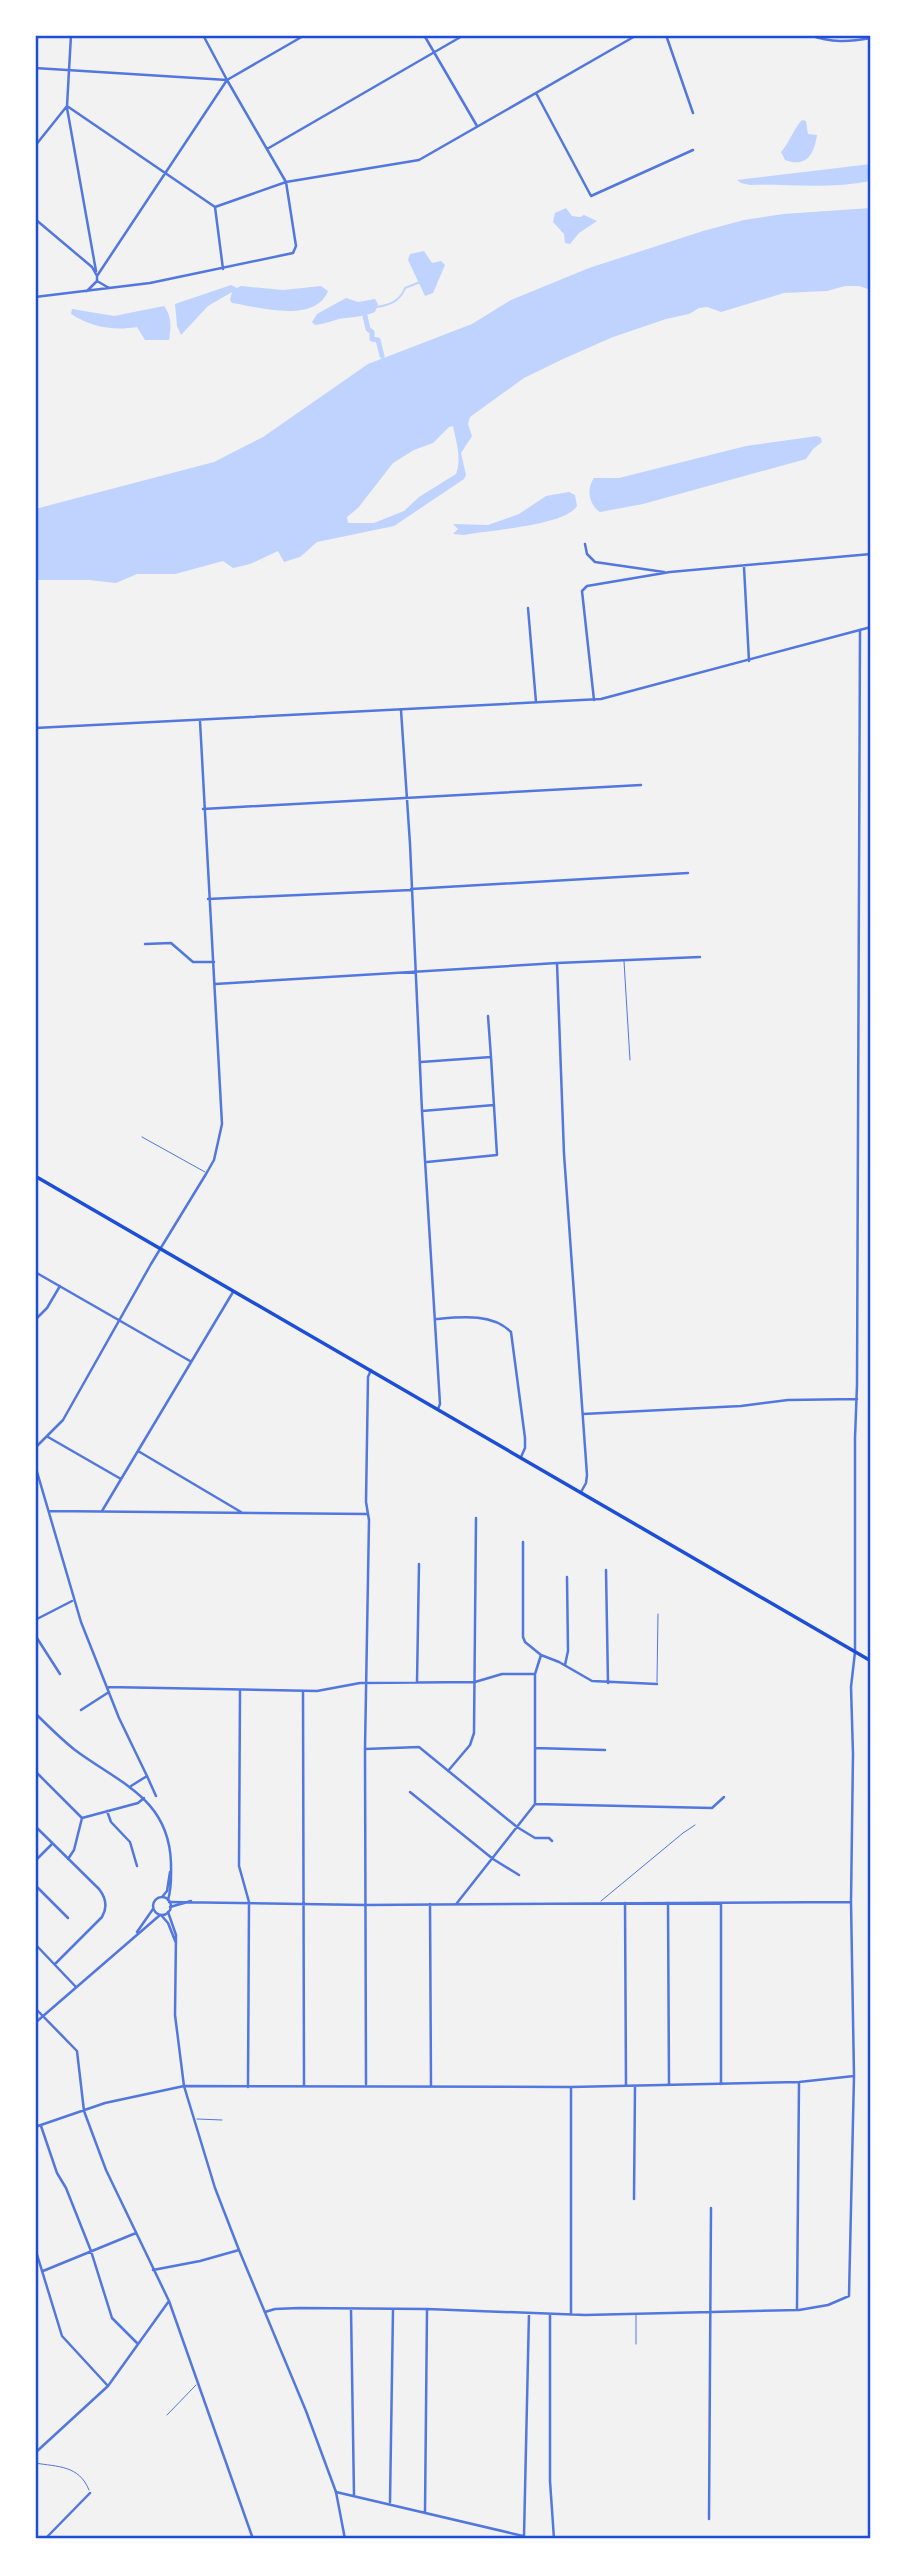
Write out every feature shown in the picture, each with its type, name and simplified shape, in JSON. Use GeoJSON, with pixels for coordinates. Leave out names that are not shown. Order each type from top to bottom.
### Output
{"type":"FeatureCollection","features":[{"type":"Feature","properties":{"kind":"main road"},"geometry":{"type":"LineString","coordinates":[[35,1176],[871,1661]]}},
{"type":"Feature","properties":{"kind":"street"},"geometry":{"type":"LineString","coordinates":[[71,35],[67,106],[97,276],[97,281],[86,291]]}},
{"type":"Feature","properties":{"kind":"street"},"geometry":{"type":"LineString","coordinates":[[35,298],[150,283],[293,253],[296,246],[286,182],[203,35]]}},
{"type":"Feature","properties":{"kind":"street"},"geometry":{"type":"LineString","coordinates":[[97,276],[227,80],[305,35]]}},
{"type":"Feature","properties":{"kind":"street"},"geometry":{"type":"LineString","coordinates":[[424,35],[477,127]]}},
{"type":"Feature","properties":{"kind":"street"},"geometry":{"type":"LineString","coordinates":[[267,149],[464,35]]}},
{"type":"Feature","properties":{"kind":"street"},"geometry":{"type":"LineString","coordinates":[[215,207],[286,182],[419,160],[637,35]]}},
{"type":"Feature","properties":{"kind":"street"},"geometry":{"type":"LineString","coordinates":[[666,35],[693,113]]}},
{"type":"Feature","properties":{"kind":"street"},"geometry":{"type":"LineString","coordinates":[[810,35],[833,41],[871,38]]}},
{"type":"Feature","properties":{"kind":"street"},"geometry":{"type":"LineString","coordinates":[[833,35],[833,41]]}},
{"type":"Feature","properties":{"kind":"street"},"geometry":{"type":"LineString","coordinates":[[35,68],[227,80]]}},
{"type":"Feature","properties":{"kind":"street"},"geometry":{"type":"LineString","coordinates":[[536,93],[592,196],[693,150]]}},
{"type":"Feature","properties":{"kind":"street"},"geometry":{"type":"LineString","coordinates":[[35,146],[67,106]]}},
{"type":"Feature","properties":{"kind":"street"},"geometry":{"type":"LineString","coordinates":[[67,106],[215,207],[223,269]]}},
{"type":"Feature","properties":{"kind":"street"},"geometry":{"type":"LineString","coordinates":[[35,219],[92,267],[97,276]]}},
{"type":"Feature","properties":{"kind":"street"},"geometry":{"type":"LineString","coordinates":[[97,281],[109,288]]}},
{"type":"Feature","properties":{"kind":"street"},"geometry":{"type":"LineString","coordinates":[[586,544],[587,554],[595,562],[670,572]]}},
{"type":"Feature","properties":{"kind":"street"},"geometry":{"type":"LineString","coordinates":[[594,700],[582,591],[599,583],[670,572],[871,554]]}},
{"type":"Feature","properties":{"kind":"street"},"geometry":{"type":"LineString","coordinates":[[744,567],[749,661]]}},
{"type":"Feature","properties":{"kind":"street"},"geometry":{"type":"LineString","coordinates":[[528,608],[536,703]]}},
{"type":"Feature","properties":{"kind":"street"},"geometry":{"type":"LineString","coordinates":[[35,728],[594,700],[871,627]]}},
{"type":"Feature","properties":{"kind":"street"},"geometry":{"type":"LineString","coordinates":[[265,2312],[275,2309],[426,2309],[571,2315],[797,2311],[828,2305],[849,2297],[854,2076],[850,1902],[857,1399],[860,630]]}},
{"type":"Feature","properties":{"kind":"street"},"geometry":{"type":"LineString","coordinates":[[401,710],[436,1319],[440,1404],[438,1409]]}},
{"type":"Feature","properties":{"kind":"street"},"geometry":{"type":"LineString","coordinates":[[35,1448],[62,1420],[206,1173],[219,1144],[222,1124],[200,721]]}},
{"type":"Feature","properties":{"kind":"street"},"geometry":{"type":"LineString","coordinates":[[203,809],[641,785]]}},
{"type":"Feature","properties":{"kind":"street"},"geometry":{"type":"LineString","coordinates":[[208,899],[688,873]]}},
{"type":"Feature","properties":{"kind":"street"},"geometry":{"type":"LineString","coordinates":[[145,944],[170,943],[193,962],[214,962]]}},
{"type":"Feature","properties":{"kind":"street"},"geometry":{"type":"LineString","coordinates":[[215,984],[700,957]]}},
{"type":"Feature","properties":{"kind":"street"},"geometry":{"type":"LineString","coordinates":[[557,963],[564,1154],[587,1475],[581,1492]]}},
{"type":"Feature","properties":{"kind":"street"},"geometry":{"type":"LineString","coordinates":[[426,1162],[497,1155],[488,1016]]}},
{"type":"Feature","properties":{"kind":"street"},"geometry":{"type":"LineString","coordinates":[[421,1062],[491,1058]]}},
{"type":"Feature","properties":{"kind":"street"},"geometry":{"type":"LineString","coordinates":[[422,1111],[494,1105]]}},
{"type":"Feature","properties":{"kind":"street"},"geometry":{"type":"LineString","coordinates":[[35,1272],[190,1361]]}},
{"type":"Feature","properties":{"kind":"street"},"geometry":{"type":"LineString","coordinates":[[35,1320],[47,1308],[60,1286]]}},
{"type":"Feature","properties":{"kind":"street"},"geometry":{"type":"LineString","coordinates":[[102,1511],[233,1292]]}},
{"type":"Feature","properties":{"kind":"street"},"geometry":{"type":"LineString","coordinates":[[436,1319],[479,1318],[504,1326],[511,1332],[525,1444],[521,1458]]}},
{"type":"Feature","properties":{"kind":"street"},"geometry":{"type":"LineString","coordinates":[[366,2085],[365,1749],[368,1377],[371,1370]]}},
{"type":"Feature","properties":{"kind":"street"},"geometry":{"type":"LineString","coordinates":[[583,1414],[741,1406],[788,1400],[857,1399]]}},
{"type":"Feature","properties":{"kind":"street"},"geometry":{"type":"LineString","coordinates":[[48,1437],[122,1479]]}},
{"type":"Feature","properties":{"kind":"street"},"geometry":{"type":"LineString","coordinates":[[138,1451],[241,1513]]}},
{"type":"Feature","properties":{"kind":"street"},"geometry":{"type":"LineString","coordinates":[[35,1465],[73,1601],[107,1688],[156,1796]]}},
{"type":"Feature","properties":{"kind":"street"},"geometry":{"type":"LineString","coordinates":[[49,1511],[368,1514]]}},
{"type":"Feature","properties":{"kind":"street"},"geometry":{"type":"LineString","coordinates":[[448,1771],[472,1740],[476,1518]]}},
{"type":"Feature","properties":{"kind":"street"},"geometry":{"type":"LineString","coordinates":[[523,1542],[525,1642],[541,1656],[565,1665],[592,1681],[608,1684],[657,1684]]}},
{"type":"Feature","properties":{"kind":"street"},"geometry":{"type":"LineString","coordinates":[[417,1682],[419,1564]]}},
{"type":"Feature","properties":{"kind":"street"},"geometry":{"type":"LineString","coordinates":[[606,1570],[608,1684]]}},
{"type":"Feature","properties":{"kind":"street"},"geometry":{"type":"LineString","coordinates":[[565,1665],[568,1651],[567,1577]]}},
{"type":"Feature","properties":{"kind":"street"},"geometry":{"type":"LineString","coordinates":[[35,1620],[73,1601]]}},
{"type":"Feature","properties":{"kind":"street"},"geometry":{"type":"LineString","coordinates":[[35,1635],[60,1674]]}},
{"type":"Feature","properties":{"kind":"street"},"geometry":{"type":"LineString","coordinates":[[457,1903],[535,1804],[535,1674],[541,1656]]}},
{"type":"Feature","properties":{"kind":"street"},"geometry":{"type":"LineString","coordinates":[[107,1688],[303,1692],[366,1683],[475,1682],[502,1674],[535,1674]]}},
{"type":"Feature","properties":{"kind":"street"},"geometry":{"type":"LineString","coordinates":[[240,1690],[239,1866],[249,1902],[248,2087]]}},
{"type":"Feature","properties":{"kind":"street"},"geometry":{"type":"LineString","coordinates":[[81,1710],[109,1692]]}},
{"type":"Feature","properties":{"kind":"street"},"geometry":{"type":"LineString","coordinates":[[303,1692],[303,2086]]}},
{"type":"Feature","properties":{"kind":"street"},"geometry":{"type":"LineString","coordinates":[[35,1713],[76,1750],[144,1798],[156,1813],[166,1834],[170,1848],[172,1884],[168,1912],[176,1932],[175,2015],[184,2085],[207,2166],[336,2492],[345,2538],[339,2539]]}},
{"type":"Feature","properties":{"kind":"street"},"geometry":{"type":"LineString","coordinates":[[365,1749],[419,1747],[517,1827],[535,1838],[549,1838],[552,1842]]}},
{"type":"Feature","properties":{"kind":"street"},"geometry":{"type":"LineString","coordinates":[[535,1748],[605,1750]]}},
{"type":"Feature","properties":{"kind":"street"},"geometry":{"type":"LineString","coordinates":[[35,1771],[82,1818]]}},
{"type":"Feature","properties":{"kind":"street"},"geometry":{"type":"LineString","coordinates":[[131,1787],[147,1776]]}},
{"type":"Feature","properties":{"kind":"street"},"geometry":{"type":"LineString","coordinates":[[410,1792],[492,1859],[519,1875]]}},
{"type":"Feature","properties":{"kind":"street"},"geometry":{"type":"LineString","coordinates":[[535,1804],[712,1808],[724,1797]]}},
{"type":"Feature","properties":{"kind":"street"},"geometry":{"type":"LineString","coordinates":[[82,1818],[138,1803],[144,1798]]}},
{"type":"Feature","properties":{"kind":"street"},"geometry":{"type":"LineString","coordinates":[[107,1811],[111,1822],[130,1842],[137,1866]]}},
{"type":"Feature","properties":{"kind":"street"},"geometry":{"type":"LineString","coordinates":[[68,1859],[74,1850],[82,1818]]}},
{"type":"Feature","properties":{"kind":"street"},"geometry":{"type":"LineString","coordinates":[[35,1826],[105,1899],[106,1908],[100,1918],[55,1964]]}},
{"type":"Feature","properties":{"kind":"street"},"geometry":{"type":"LineString","coordinates":[[35,1861],[53,1843]]}},
{"type":"Feature","properties":{"kind":"street"},"geometry":{"type":"LineString","coordinates":[[135,1935],[151,1914],[155,1900],[167,1891],[171,1868]]}},
{"type":"Feature","properties":{"kind":"street"},"geometry":{"type":"LineString","coordinates":[[35,1885],[68,1918]]}},
{"type":"Feature","properties":{"kind":"street"},"geometry":{"type":"LineString","coordinates":[[162,1897],[169,1901],[365,1905],[850,1902]]}},
{"type":"Feature","properties":{"kind":"street"},"geometry":{"type":"LineString","coordinates":[[170,1907],[191,1901]]}},
{"type":"Feature","properties":{"kind":"street"},"geometry":{"type":"LineString","coordinates":[[430,1903],[431,2086]]}},
{"type":"Feature","properties":{"kind":"street"},"geometry":{"type":"LineString","coordinates":[[625,1903],[626,2085]]}},
{"type":"Feature","properties":{"kind":"street"},"geometry":{"type":"LineString","coordinates":[[668,1903],[669,2084]]}},
{"type":"Feature","properties":{"kind":"street"},"geometry":{"type":"LineString","coordinates":[[721,1903],[721,2084]]}},
{"type":"Feature","properties":{"kind":"street"},"geometry":{"type":"LineString","coordinates":[[153,1908],[172,1931],[176,1944]]}},
{"type":"Feature","properties":{"kind":"street"},"geometry":{"type":"LineString","coordinates":[[35,2023],[135,1935],[168,1912]]}},
{"type":"Feature","properties":{"kind":"street"},"geometry":{"type":"LineString","coordinates":[[35,1944],[83,1990]]}},
{"type":"Feature","properties":{"kind":"street"},"geometry":{"type":"LineString","coordinates":[[35,2008],[77,2051],[84,2112],[106,2169],[169,2301],[253,2539]]}},
{"type":"Feature","properties":{"kind":"street"},"geometry":{"type":"LineString","coordinates":[[35,2127],[105,2103],[184,2085],[571,2087],[799,2082],[854,2076]]}},
{"type":"Feature","properties":{"kind":"street"},"geometry":{"type":"LineString","coordinates":[[797,2311],[799,2082]]}},
{"type":"Feature","properties":{"kind":"street"},"geometry":{"type":"LineString","coordinates":[[634,2199],[635,2085]]}},
{"type":"Feature","properties":{"kind":"street"},"geometry":{"type":"LineString","coordinates":[[571,2087],[571,2315]]}},
{"type":"Feature","properties":{"kind":"street"},"geometry":{"type":"LineString","coordinates":[[41,2126],[57,2173],[66,2188],[91,2252],[112,2318],[138,2344]]}},
{"type":"Feature","properties":{"kind":"street"},"geometry":{"type":"LineString","coordinates":[[709,2518],[711,2208]]}},
{"type":"Feature","properties":{"kind":"street"},"geometry":{"type":"LineString","coordinates":[[43,2271],[136,2233]]}},
{"type":"Feature","properties":{"kind":"street"},"geometry":{"type":"LineString","coordinates":[[35,2248],[62,2336],[108,2386]]}},
{"type":"Feature","properties":{"kind":"street"},"geometry":{"type":"LineString","coordinates":[[153,2270],[200,2262],[239,2250]]}},
{"type":"Feature","properties":{"kind":"street"},"geometry":{"type":"LineString","coordinates":[[35,2453],[108,2386],[169,2301]]}},
{"type":"Feature","properties":{"kind":"street"},"geometry":{"type":"LineString","coordinates":[[351,2309],[354,2495]]}},
{"type":"Feature","properties":{"kind":"street"},"geometry":{"type":"LineString","coordinates":[[425,2512],[426,2309]]}},
{"type":"Feature","properties":{"kind":"street"},"geometry":{"type":"LineString","coordinates":[[390,2503],[393,2310]]}},
{"type":"Feature","properties":{"kind":"street"},"geometry":{"type":"LineString","coordinates":[[524,2536],[528,2313]]}},
{"type":"Feature","properties":{"kind":"street"},"geometry":{"type":"LineString","coordinates":[[550,2314],[550,2481],[554,2539]]}},
{"type":"Feature","properties":{"kind":"street"},"geometry":{"type":"LineString","coordinates":[[336,2492],[536,2539]]}},
{"type":"Feature","properties":{"kind":"street"},"geometry":{"type":"LineString","coordinates":[[45,2539],[90,2493]]}},
{"type":"Feature","properties":{"kind":"lane"},"geometry":{"type":"LineString","coordinates":[[624,960],[630,1060]]}},
{"type":"Feature","properties":{"kind":"lane"},"geometry":{"type":"LineString","coordinates":[[142,1137],[206,1173]]}},
{"type":"Feature","properties":{"kind":"lane"},"geometry":{"type":"LineString","coordinates":[[657,1684],[658,1614]]}},
{"type":"Feature","properties":{"kind":"lane"},"geometry":{"type":"LineString","coordinates":[[600,1903],[695,1825]]}},
{"type":"Feature","properties":{"kind":"lane"},"geometry":{"type":"LineString","coordinates":[[194,2119],[222,2120]]}},
{"type":"Feature","properties":{"kind":"lane"},"geometry":{"type":"LineString","coordinates":[[636,2313],[636,2344]]}},
{"type":"Feature","properties":{"kind":"lane"},"geometry":{"type":"LineString","coordinates":[[167,2415],[198,2384]]}},
{"type":"Feature","properties":{"kind":"lane"},"geometry":{"type":"LineString","coordinates":[[35,2463],[73,2469],[90,2493]]}},
{"type":"Feature","properties":{"kind":"water"},"geometry":{"type":"Polygon","coordinates":[[[802,120],[806,121],[808,134],[817,135],[814,148],[804,161],[785,160],[781,152],[802,120]]]}},
{"type":"Feature","properties":{"kind":"water"},"geometry":{"type":"Polygon","coordinates":[[[871,164],[871,181],[856,183],[826,186],[750,185],[737,180],[871,164]]]}},
{"type":"Feature","properties":{"kind":"water"},"geometry":{"type":"Polygon","coordinates":[[[566,208],[572,216],[584,215],[597,221],[579,233],[570,244],[565,243],[564,234],[553,222],[555,213],[566,208]]]}},
{"type":"Feature","properties":{"kind":"water"},"geometry":{"type":"Polygon","coordinates":[[[871,208],[871,290],[859,286],[845,286],[827,291],[784,293],[721,312],[707,307],[699,308],[689,314],[613,337],[524,378],[470,417],[468,424],[472,436],[461,453],[466,475],[464,479],[394,526],[317,542],[300,557],[284,562],[278,551],[250,564],[233,568],[223,561],[175,574],[137,574],[116,583],[35,580],[35,509],[214,462],[263,437],[368,364],[472,324],[511,300],[589,268],[703,231],[744,220],[783,214],[871,208]],[[453,426],[433,443],[414,450],[393,463],[358,508],[347,517],[348,523],[374,523],[404,511],[419,497],[456,474],[458,456],[453,426]]]}},
{"type":"Feature","properties":{"kind":"water"},"geometry":{"type":"Polygon","coordinates":[[[424,251],[432,263],[441,261],[445,265],[433,293],[425,296],[408,260],[410,254],[424,251]]]}},
{"type":"Feature","properties":{"kind":"water"},"geometry":{"type":"Polygon","coordinates":[[[231,285],[237,288],[241,286],[283,290],[321,286],[328,291],[321,301],[311,307],[285,311],[232,303],[232,292],[208,306],[181,335],[177,326],[175,304],[231,285]]]}},
{"type":"Feature","properties":{"kind":"water"},"geometry":{"type":"Polygon","coordinates":[[[346,298],[358,302],[375,299],[378,304],[375,312],[366,315],[315,325],[312,322],[317,314],[346,298]]]}},
{"type":"Feature","properties":{"kind":"water"},"geometry":{"type":"Polygon","coordinates":[[[164,306],[170,318],[169,340],[145,340],[137,327],[102,327],[71,314],[72,309],[114,316],[164,306]]]}},
{"type":"Feature","properties":{"kind":"water"},"geometry":{"type":"Polygon","coordinates":[[[817,436],[822,442],[806,459],[643,504],[600,512],[593,505],[590,496],[594,478],[619,478],[746,446],[817,436]]]}},
{"type":"Feature","properties":{"kind":"water"},"geometry":{"type":"Polygon","coordinates":[[[569,492],[575,495],[577,506],[557,518],[507,529],[453,534],[458,529],[453,524],[488,525],[519,514],[546,496],[569,492]]]}},
{"type":"Feature","properties":{"kind":"waterway"},"geometry":{"type":"LineString","coordinates":[[377,307],[394,302],[405,288],[420,282]]}},
{"type":"Feature","properties":{"kind":"waterway"},"geometry":{"type":"LineString","coordinates":[[365,316],[372,339],[378,340],[382,356]]}}]}
